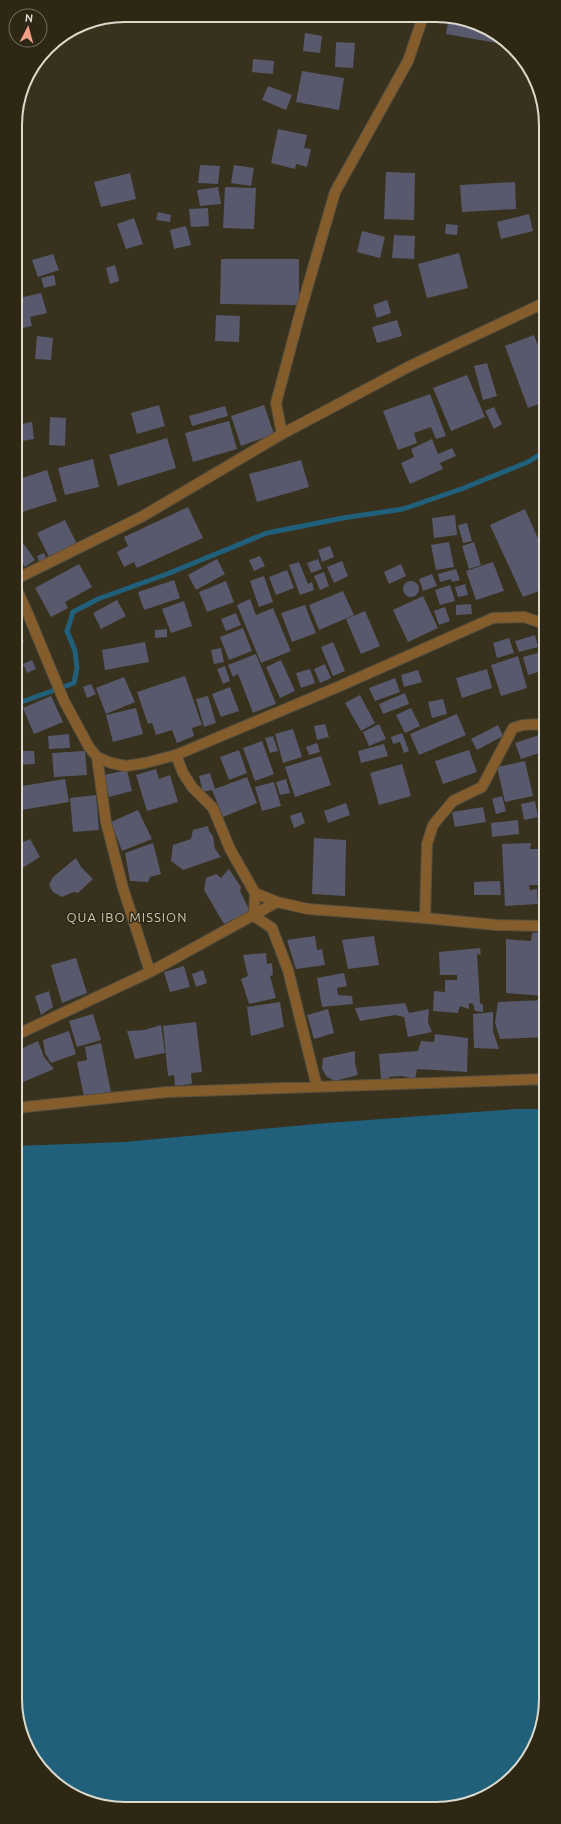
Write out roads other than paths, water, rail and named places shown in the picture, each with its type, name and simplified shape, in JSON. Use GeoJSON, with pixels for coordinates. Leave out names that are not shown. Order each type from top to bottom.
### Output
{"type":"FeatureCollection","features":[{"type":"Feature","properties":{"kind":"street"},"geometry":{"type":"LineString","coordinates":[[282,434],[276,403],[335,192],[408,61],[421,22]]}},
{"type":"Feature","properties":{"kind":"street"},"geometry":{"type":"LineString","coordinates":[[22,575],[143,516],[282,434],[410,366],[539,305]]}},
{"type":"Feature","properties":{"kind":"street"},"geometry":{"type":"LineString","coordinates":[[22,600],[63,699],[89,747],[97,757],[111,764],[126,766],[176,755],[340,686],[493,618],[524,617],[539,622]]}},
{"type":"Feature","properties":{"kind":"street"},"geometry":{"type":"LineString","coordinates":[[425,918],[427,844],[433,825],[452,801],[482,787],[513,728],[523,725],[539,724]]}},
{"type":"Feature","properties":{"kind":"street"},"geometry":{"type":"LineString","coordinates":[[176,755],[183,773],[192,787],[212,808],[230,849],[255,893],[254,916]]}},
{"type":"Feature","properties":{"kind":"street"},"geometry":{"type":"LineString","coordinates":[[97,757],[106,822],[123,888],[150,972]]}},
{"type":"Feature","properties":{"kind":"street"},"geometry":{"type":"LineString","coordinates":[[255,893],[277,902],[308,909],[496,925],[539,926]]}},
{"type":"Feature","properties":{"kind":"street"},"geometry":{"type":"LineString","coordinates":[[22,1032],[150,972],[277,902]]}},
{"type":"Feature","properties":{"kind":"street"},"geometry":{"type":"LineString","coordinates":[[254,916],[272,928],[285,963],[317,1088]]}},
{"type":"Feature","properties":{"kind":"street"},"geometry":{"type":"LineString","coordinates":[[22,1107],[167,1092],[539,1079]]}},
{"type":"Feature","properties":{"kind":"water"},"geometry":{"type":"Polygon","coordinates":[[[516,1109],[539,1109],[539,1705],[531,1738],[522,1756],[504,1776],[493,1785],[469,1797],[449,1801],[125,1802],[92,1797],[62,1781],[43,1762],[27,1732],[22,1705],[22,1146],[124,1142],[327,1123],[516,1109]]]}},
{"type":"Feature","properties":{"kind":"waterway"},"geometry":{"type":"LineString","coordinates":[[22,702],[74,683],[77,668],[75,651],[67,631],[73,612],[98,599],[167,574],[267,533],[343,518],[403,509],[464,488],[528,462],[539,455]]}},
{"type":"Feature","properties":{"kind":"district","name":"QUA IBO MISSION"},"geometry":{"type":"Point","coordinates":[127,917]}}]}
